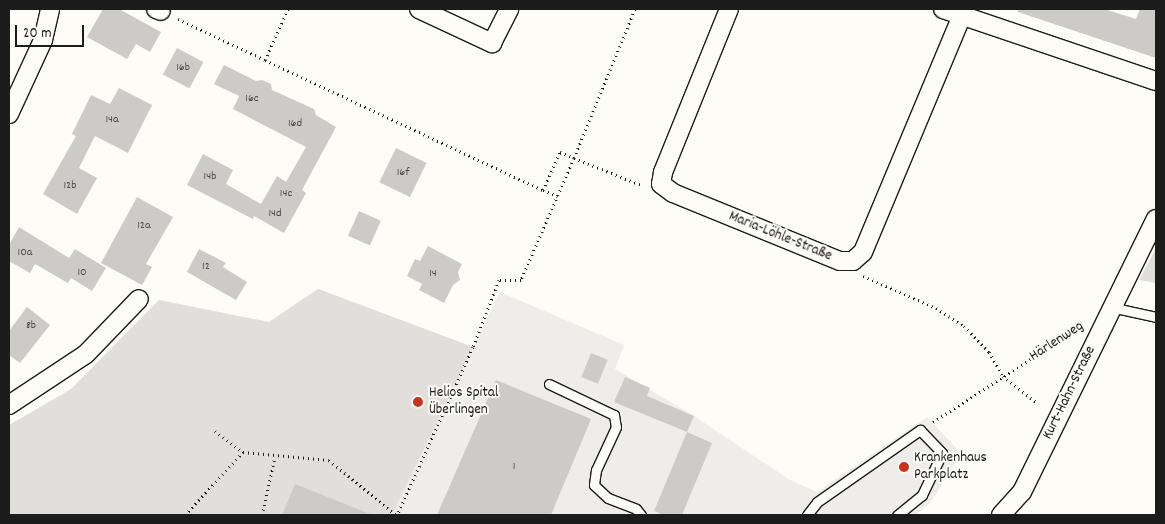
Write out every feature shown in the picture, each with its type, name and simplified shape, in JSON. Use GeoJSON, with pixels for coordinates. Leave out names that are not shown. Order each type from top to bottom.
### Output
{"type":"FeatureCollection","features":[{"type":"Feature","properties":{"kind":"street"},"geometry":{"type":"LineString","coordinates":[[9,114],[43,40],[50,9]]}},
{"type":"Feature","properties":{"kind":"street"},"geometry":{"type":"LineString","coordinates":[[419,9],[492,43],[509,9]]}},
{"type":"Feature","properties":{"kind":"street"},"geometry":{"type":"LineString","coordinates":[[661,184],[663,172],[729,9]]}},
{"type":"Feature","properties":{"kind":"street"},"geometry":{"type":"LineString","coordinates":[[943,9],[1156,81]]}},
{"type":"Feature","properties":{"kind":"street","name":"Maria-Löhle-Straße"},"geometry":{"type":"LineString","coordinates":[[661,184],[673,193],[840,261],[853,261],[863,252],[962,15]]}},
{"type":"Feature","properties":{"kind":"street"},"geometry":{"type":"LineString","coordinates":[[1111,307],[1156,219]]}},
{"type":"Feature","properties":{"kind":"street"},"geometry":{"type":"LineString","coordinates":[[9,405],[86,354],[138,299]]}},
{"type":"Feature","properties":{"kind":"street","name":"Kurt-Hahn-Straße"},"geometry":{"type":"LineString","coordinates":[[1001,515],[1022,492],[1111,307]]}},
{"type":"Feature","properties":{"kind":"lane"},"geometry":{"type":"LineString","coordinates":[[1111,307],[1156,317]]}},
{"type":"Feature","properties":{"kind":"lane"},"geometry":{"type":"LineString","coordinates":[[549,384],[614,415],[616,427],[596,470],[594,485],[608,498],[636,509],[640,515]]}},
{"type":"Feature","properties":{"kind":"lane"},"geometry":{"type":"LineString","coordinates":[[807,515],[816,502],[920,430],[942,453],[922,495],[897,515]]}},
{"type":"Feature","properties":{"kind":"path"},"geometry":{"type":"LineString","coordinates":[[265,60],[288,9]]}},
{"type":"Feature","properties":{"kind":"path"},"geometry":{"type":"LineString","coordinates":[[215,430],[243,452],[274,457],[329,460],[397,515],[473,347],[499,280],[522,280],[635,9]]}},
{"type":"Feature","properties":{"kind":"path"},"geometry":{"type":"LineString","coordinates":[[158,10],[558,196]]}},
{"type":"Feature","properties":{"kind":"path"},"geometry":{"type":"LineString","coordinates":[[543,190],[560,152],[645,187],[661,184]]}},
{"type":"Feature","properties":{"kind":"path"},"geometry":{"type":"LineString","coordinates":[[853,261],[864,278],[936,308],[964,326],[989,352],[1003,376],[1036,402]]}},
{"type":"Feature","properties":{"kind":"path","name":"Härlenweg"},"geometry":{"type":"LineString","coordinates":[[920,430],[1111,307]]}},
{"type":"Feature","properties":{"kind":"path"},"geometry":{"type":"LineString","coordinates":[[185,515],[243,452]]}},
{"type":"Feature","properties":{"kind":"path"},"geometry":{"type":"LineString","coordinates":[[262,515],[274,457]]}},
{"type":"Feature","properties":{"kind":"shaded area"},"geometry":{"type":"Polygon","coordinates":[[[1156,248],[1156,283],[1139,280],[1156,248]]]}},
{"type":"Feature","properties":{"kind":"shaded area","name":"Helios Spital Überlingen"},"geometry":{"type":"Polygon","coordinates":[[[318,289],[473,347],[500,292],[624,345],[615,369],[694,416],[790,480],[817,492],[927,417],[961,453],[931,502],[916,515],[152,515],[269,322],[318,289]]]}},
{"type":"Feature","properties":{"kind":"shaded area"},"geometry":{"type":"Polygon","coordinates":[[[318,289],[473,347],[392,515],[9,515],[9,425],[71,389],[159,300],[269,322],[318,289]]]}},
{"type":"Feature","properties":{"kind":"building"},"geometry":{"type":"Polygon","coordinates":[[[103,9],[119,9],[161,32],[150,52],[136,44],[127,59],[87,37],[103,9]]]}},
{"type":"Feature","properties":{"kind":"building"},"geometry":{"type":"Polygon","coordinates":[[[1018,9],[1104,9],[1136,19],[1140,9],[1156,9],[1156,58],[1018,12],[1018,9]]]}},
{"type":"Feature","properties":{"kind":"building"},"geometry":{"type":"Polygon","coordinates":[[[177,48],[203,62],[189,89],[163,74],[177,48]]]}},
{"type":"Feature","properties":{"kind":"building"},"geometry":{"type":"Polygon","coordinates":[[[224,65],[256,81],[262,80],[271,84],[272,90],[314,109],[316,115],[336,127],[302,190],[306,193],[284,233],[254,216],[253,219],[187,185],[203,154],[233,170],[226,184],[261,204],[277,176],[286,182],[306,147],[233,109],[239,96],[214,84],[224,65]]]}},
{"type":"Feature","properties":{"kind":"building"},"geometry":{"type":"Polygon","coordinates":[[[119,88],[152,105],[128,153],[95,136],[79,168],[97,178],[77,214],[43,194],[76,136],[72,134],[91,95],[110,104],[119,88]]]}},
{"type":"Feature","properties":{"kind":"building"},"geometry":{"type":"Polygon","coordinates":[[[396,148],[427,163],[410,197],[379,182],[396,148]]]}},
{"type":"Feature","properties":{"kind":"building"},"geometry":{"type":"Polygon","coordinates":[[[137,197],[173,217],[146,264],[152,267],[142,285],[101,263],[137,197]]]}},
{"type":"Feature","properties":{"kind":"building"},"geometry":{"type":"Polygon","coordinates":[[[359,211],[381,221],[370,245],[348,236],[359,211]]]}},
{"type":"Feature","properties":{"kind":"building"},"geometry":{"type":"Polygon","coordinates":[[[19,227],[69,258],[75,249],[106,268],[92,291],[71,278],[68,283],[35,264],[30,273],[9,261],[9,245],[19,227]]]}},
{"type":"Feature","properties":{"kind":"building"},"geometry":{"type":"Polygon","coordinates":[[[428,246],[462,264],[458,272],[460,280],[453,285],[444,303],[419,290],[422,284],[407,276],[415,259],[420,261],[428,246]]]}},
{"type":"Feature","properties":{"kind":"building"},"geometry":{"type":"Polygon","coordinates":[[[199,249],[226,263],[223,267],[247,282],[236,300],[187,272],[199,249]]]}},
{"type":"Feature","properties":{"kind":"building"},"geometry":{"type":"Polygon","coordinates":[[[27,307],[50,325],[20,363],[9,355],[9,331],[27,307]]]}},
{"type":"Feature","properties":{"kind":"building"},"geometry":{"type":"Polygon","coordinates":[[[591,353],[608,360],[598,384],[581,377],[591,353]]]}},
{"type":"Feature","properties":{"kind":"building"},"geometry":{"type":"Polygon","coordinates":[[[625,377],[650,388],[647,396],[694,416],[687,432],[614,402],[625,377]]]}},
{"type":"Feature","properties":{"kind":"building"},"geometry":{"type":"Polygon","coordinates":[[[496,380],[591,419],[551,515],[437,515],[496,380]]]}},
{"type":"Feature","properties":{"kind":"building"},"geometry":{"type":"Polygon","coordinates":[[[687,432],[712,443],[682,515],[664,515],[654,511],[687,432]]]}},
{"type":"Feature","properties":{"kind":"building"},"geometry":{"type":"Polygon","coordinates":[[[295,484],[370,514],[370,515],[282,515],[295,484]]]}},
{"type":"Feature","properties":{"kind":"place","name":"Helios Spital Überlingen"},"geometry":{"type":"Point","coordinates":[418,402]}},
{"type":"Feature","properties":{"kind":"place","name":"Krankenhaus Parkplatz"},"geometry":{"type":"Point","coordinates":[904,467]}}]}
